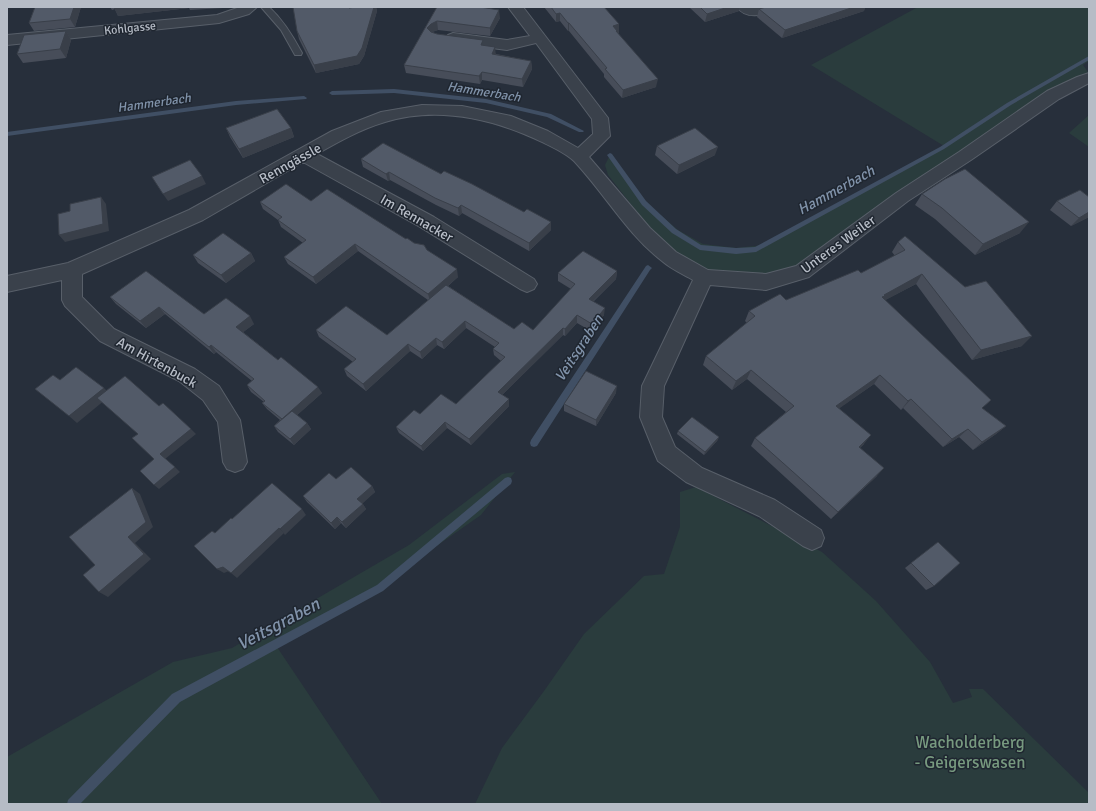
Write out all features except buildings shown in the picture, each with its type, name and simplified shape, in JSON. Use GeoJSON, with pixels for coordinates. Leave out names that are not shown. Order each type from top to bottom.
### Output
{"type":"FeatureCollection","features":[{"type":"Feature","properties":{"kind":"street","name":"Kohlgasse"},"geometry":{"type":"LineString","coordinates":[[7,40],[219,19],[244,11],[250,7]]}},
{"type":"Feature","properties":{"kind":"street"},"geometry":{"type":"LineString","coordinates":[[515,7],[600,118],[602,136],[579,156]]}},
{"type":"Feature","properties":{"kind":"street"},"geometry":{"type":"LineString","coordinates":[[744,7],[756,12],[773,7]]}},
{"type":"Feature","properties":{"kind":"street"},"geometry":{"type":"LineString","coordinates":[[438,36],[507,45],[540,38]]}},
{"type":"Feature","properties":{"kind":"street","name":"Unteres Weiler"},"geometry":{"type":"LineString","coordinates":[[579,156],[643,233],[669,257],[704,277],[766,282],[802,272],[902,198],[1053,95],[1089,78]]}},
{"type":"Feature","properties":{"kind":"street","name":"Renngässle"},"geometry":{"type":"LineString","coordinates":[[7,284],[72,270],[196,215],[338,135],[382,117],[422,110],[462,111],[505,120],[542,135],[579,156]]}},
{"type":"Feature","properties":{"kind":"street","name":"Im Rennacker"},"geometry":{"type":"LineString","coordinates":[[304,155],[427,222],[527,284]]}},
{"type":"Feature","properties":{"kind":"street","name":"Am Hirtenbuck"},"geometry":{"type":"LineString","coordinates":[[72,270],[72,300],[107,335],[187,375],[211,393],[229,420],[235,462]]}},
{"type":"Feature","properties":{"kind":"street"},"geometry":{"type":"LineString","coordinates":[[704,277],[674,344],[653,386],[651,417],[666,454],[694,475],[766,508],[812,538]]}},
{"type":"Feature","properties":{"kind":"lane"},"geometry":{"type":"LineString","coordinates":[[265,7],[273,15],[293,42],[298,53]]}},
{"type":"Feature","properties":{"kind":"green space"},"geometry":{"type":"Polygon","coordinates":[[[918,7],[1089,7],[1089,61],[1083,65],[1088,72],[1034,104],[796,269],[760,276],[718,275],[677,257],[656,236],[608,175],[605,165],[609,157],[645,202],[678,230],[703,244],[736,248],[764,245],[944,146],[811,65],[918,7]]]}},
{"type":"Feature","properties":{"kind":"green space"},"geometry":{"type":"Polygon","coordinates":[[[1089,115],[1089,147],[1069,133],[1089,115]]]}},
{"type":"Feature","properties":{"kind":"green space"},"geometry":{"type":"Polygon","coordinates":[[[515,472],[481,515],[342,612],[277,647],[382,804],[7,804],[7,757],[173,662],[232,648],[409,545],[502,474],[515,472]]]}},
{"type":"Feature","properties":{"kind":"green space","name":"Wacholderberg - Geigerswasen"},"geometry":{"type":"Polygon","coordinates":[[[696,487],[822,552],[876,601],[930,662],[953,703],[972,697],[969,689],[983,689],[1089,793],[1089,804],[475,804],[502,748],[584,634],[644,576],[664,574],[680,527],[680,492],[696,487]]]}},
{"type":"Feature","properties":{"kind":"waterway","name":"Hammerbach"},"geometry":{"type":"LineString","coordinates":[[610,155],[644,203],[674,231],[700,247],[736,251],[756,249],[942,148],[1009,104],[1089,58]]}},
{"type":"Feature","properties":{"kind":"waterway","name":"Hammerbach"},"geometry":{"type":"LineString","coordinates":[[332,93],[394,91],[486,101],[549,115],[581,131]]}},
{"type":"Feature","properties":{"kind":"waterway","name":"Hammerbach"},"geometry":{"type":"LineString","coordinates":[[7,134],[236,103],[304,98]]}},
{"type":"Feature","properties":{"kind":"waterway","name":"Veitsgraben"},"geometry":{"type":"LineString","coordinates":[[534,443],[648,268]]}},
{"type":"Feature","properties":{"kind":"waterway","name":"Veitsgraben"},"geometry":{"type":"LineString","coordinates":[[72,804],[176,698],[380,588],[508,481]]}}]}
